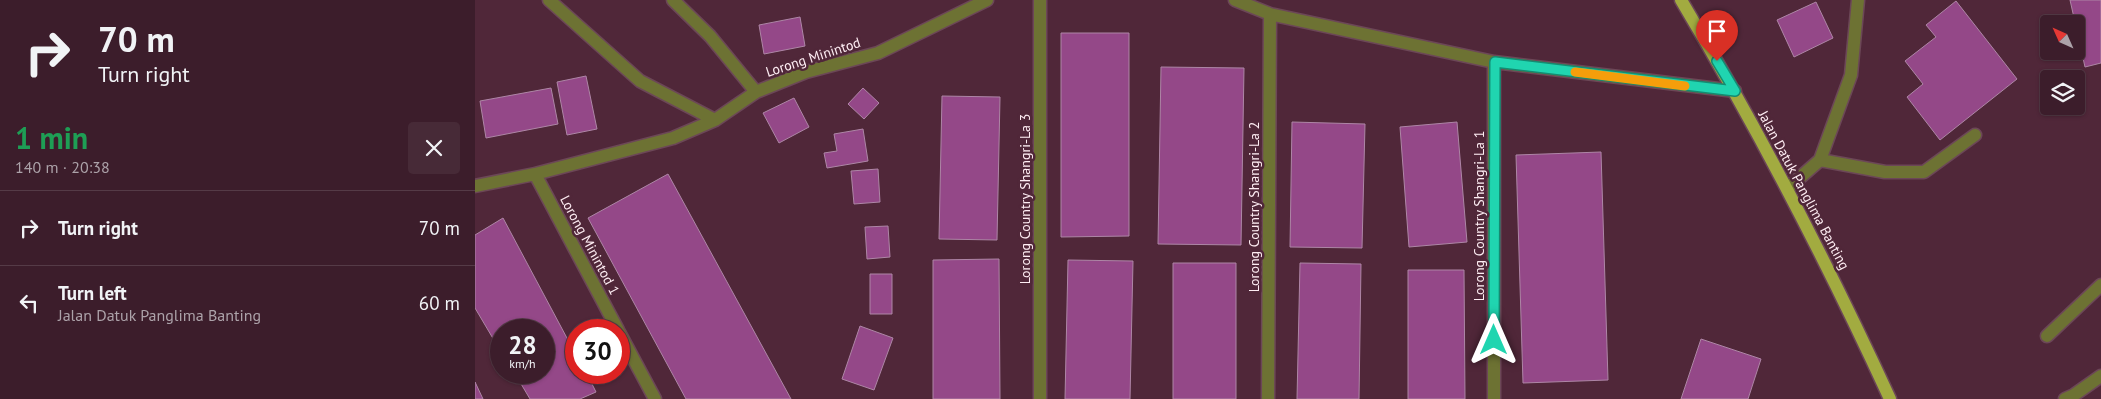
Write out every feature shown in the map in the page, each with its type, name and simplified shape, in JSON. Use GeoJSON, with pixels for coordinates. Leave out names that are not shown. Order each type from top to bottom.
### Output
{"type":"FeatureCollection","features":[{"type":"Feature","properties":{"kind":"main road","name":"Jalan Datuk Panglima Banting"},"geometry":{"type":"LineString","coordinates":[[1681,0],[1735,91],[1788,188],[1843,298],[1890,399]]}},
{"type":"Feature","properties":{"kind":"street"},"geometry":{"type":"LineString","coordinates":[[549,0],[640,81],[715,120]]}},
{"type":"Feature","properties":{"kind":"street"},"geometry":{"type":"LineString","coordinates":[[673,0],[710,36],[757,92]]}},
{"type":"Feature","properties":{"kind":"street","name":"Lorong Minintod"},"geometry":{"type":"LineString","coordinates":[[475,186],[535,174],[673,138],[715,120],[757,92],[806,72],[878,53],[987,0]]}},
{"type":"Feature","properties":{"kind":"street","name":"Lorong Country Shangri-La 3"},"geometry":{"type":"LineString","coordinates":[[1040,0],[1040,399]]}},
{"type":"Feature","properties":{"kind":"street"},"geometry":{"type":"LineString","coordinates":[[1235,0],[1270,14],[1495,62],[1735,91]]}},
{"type":"Feature","properties":{"kind":"street"},"geometry":{"type":"LineString","coordinates":[[1788,188],[1820,160],[1851,75],[1858,0]]}},
{"type":"Feature","properties":{"kind":"street","name":"Lorong Country Shangri-La 2"},"geometry":{"type":"LineString","coordinates":[[1268,399],[1270,14]]}},
{"type":"Feature","properties":{"kind":"street","name":"Lorong Country Shangri-La 1"},"geometry":{"type":"LineString","coordinates":[[1494,399],[1495,62]]}},
{"type":"Feature","properties":{"kind":"street"},"geometry":{"type":"LineString","coordinates":[[1820,160],[1885,172],[1924,172],[1975,135]]}},
{"type":"Feature","properties":{"kind":"street","name":"Lorong Minintod 1"},"geometry":{"type":"LineString","coordinates":[[535,174],[612,319]]}},
{"type":"Feature","properties":{"kind":"street"},"geometry":{"type":"LineString","coordinates":[[2047,336],[2101,285]]}},
{"type":"Feature","properties":{"kind":"street","name":"Lorong Minintod 1"},"geometry":{"type":"LineString","coordinates":[[630,353],[655,399]]}},
{"type":"Feature","properties":{"kind":"street"},"geometry":{"type":"LineString","coordinates":[[2072,398],[2101,376]]}},
{"type":"Feature","properties":{"kind":"building"},"geometry":{"type":"Polygon","coordinates":[[[2070,0],[2101,0],[2101,63],[2085,67],[2083,60],[2085,60],[2085,15],[2073,15],[2070,0]]]}},
{"type":"Feature","properties":{"kind":"building"},"geometry":{"type":"Polygon","coordinates":[[[1956,1],[2017,79],[1940,140],[1907,97],[1923,84],[1905,61],[1936,37],[1926,25],[1956,1]]]}},
{"type":"Feature","properties":{"kind":"building"},"geometry":{"type":"Polygon","coordinates":[[[1816,2],[1833,38],[1794,57],[1777,20],[1816,2]]]}},
{"type":"Feature","properties":{"kind":"building"},"geometry":{"type":"Polygon","coordinates":[[[800,17],[805,46],[764,54],[759,25],[800,17]]]}},
{"type":"Feature","properties":{"kind":"building"},"geometry":{"type":"Polygon","coordinates":[[[1061,33],[1129,33],[1129,236],[1061,237],[1061,33]]]}},
{"type":"Feature","properties":{"kind":"building"},"geometry":{"type":"Polygon","coordinates":[[[1161,67],[1244,68],[1241,245],[1158,244],[1161,67]]]}},
{"type":"Feature","properties":{"kind":"building"},"geometry":{"type":"Polygon","coordinates":[[[586,76],[597,129],[567,135],[557,82],[586,76]]]}},
{"type":"Feature","properties":{"kind":"building"},"geometry":{"type":"Polygon","coordinates":[[[551,88],[558,124],[486,138],[480,101],[551,88]]]}},
{"type":"Feature","properties":{"kind":"building"},"geometry":{"type":"Polygon","coordinates":[[[863,88],[879,103],[864,119],[848,104],[863,88]]]}},
{"type":"Feature","properties":{"kind":"building"},"geometry":{"type":"Polygon","coordinates":[[[942,96],[1000,97],[997,240],[939,239],[942,96]]]}},
{"type":"Feature","properties":{"kind":"building"},"geometry":{"type":"Polygon","coordinates":[[[794,98],[809,127],[779,143],[763,113],[794,98]]]}},
{"type":"Feature","properties":{"kind":"building"},"geometry":{"type":"Polygon","coordinates":[[[1292,122],[1365,124],[1362,248],[1290,247],[1292,122]]]}},
{"type":"Feature","properties":{"kind":"building"},"geometry":{"type":"Polygon","coordinates":[[[1457,122],[1467,242],[1409,247],[1400,127],[1457,122]]]}},
{"type":"Feature","properties":{"kind":"building"},"geometry":{"type":"Polygon","coordinates":[[[863,129],[868,161],[827,168],[824,153],[837,151],[834,134],[863,129]]]}},
{"type":"Feature","properties":{"kind":"building"},"geometry":{"type":"Polygon","coordinates":[[[1601,152],[1608,380],[1523,383],[1516,155],[1601,152]]]}},
{"type":"Feature","properties":{"kind":"building"},"geometry":{"type":"Polygon","coordinates":[[[878,169],[880,202],[854,204],[851,171],[878,169]]]}},
{"type":"Feature","properties":{"kind":"building"},"geometry":{"type":"Polygon","coordinates":[[[668,174],[791,399],[686,399],[588,218],[668,174]]]}},
{"type":"Feature","properties":{"kind":"building"},"geometry":{"type":"Polygon","coordinates":[[[503,218],[565,334],[565,384],[592,384],[596,392],[580,399],[530,399],[521,384],[555,384],[555,319],[490,319],[490,333],[475,308],[475,235],[503,218]]]}},
{"type":"Feature","properties":{"kind":"building"},"geometry":{"type":"Polygon","coordinates":[[[888,226],[890,257],[867,259],[865,227],[888,226]]]}},
{"type":"Feature","properties":{"kind":"building"},"geometry":{"type":"Polygon","coordinates":[[[999,259],[1000,399],[933,399],[933,260],[999,259]]]}},
{"type":"Feature","properties":{"kind":"building"},"geometry":{"type":"Polygon","coordinates":[[[1068,260],[1133,261],[1130,399],[1065,399],[1068,260]]]}},
{"type":"Feature","properties":{"kind":"building"},"geometry":{"type":"Polygon","coordinates":[[[1173,263],[1236,263],[1236,399],[1173,399],[1173,263]]]}},
{"type":"Feature","properties":{"kind":"building"},"geometry":{"type":"Polygon","coordinates":[[[1300,263],[1361,264],[1359,399],[1297,399],[1300,263]]]}},
{"type":"Feature","properties":{"kind":"building"},"geometry":{"type":"Polygon","coordinates":[[[1408,270],[1464,270],[1465,399],[1408,399],[1408,270]]]}},
{"type":"Feature","properties":{"kind":"building"},"geometry":{"type":"Polygon","coordinates":[[[870,274],[892,274],[892,314],[870,314],[870,274]]]}},
{"type":"Feature","properties":{"kind":"building"},"geometry":{"type":"Polygon","coordinates":[[[860,326],[893,338],[874,390],[842,379],[860,326]]]}},
{"type":"Feature","properties":{"kind":"building"},"geometry":{"type":"Polygon","coordinates":[[[1701,339],[1761,359],[1748,399],[1681,399],[1701,339]]]}},
{"type":"Feature","properties":{"kind":"building"},"geometry":{"type":"Polygon","coordinates":[[[475,382],[483,399],[475,399],[475,382]]]}},
{"type":"Feature","properties":{"kind":"slow traffic"},"geometry":{"type":"LineString","coordinates":[[1575,72],[1685,86]]}},
{"type":"Feature","properties":{"kind":"route"},"geometry":{"type":"LineString","coordinates":[[1494,340],[1495,62],[1735,91],[1717,61]]}}]}
